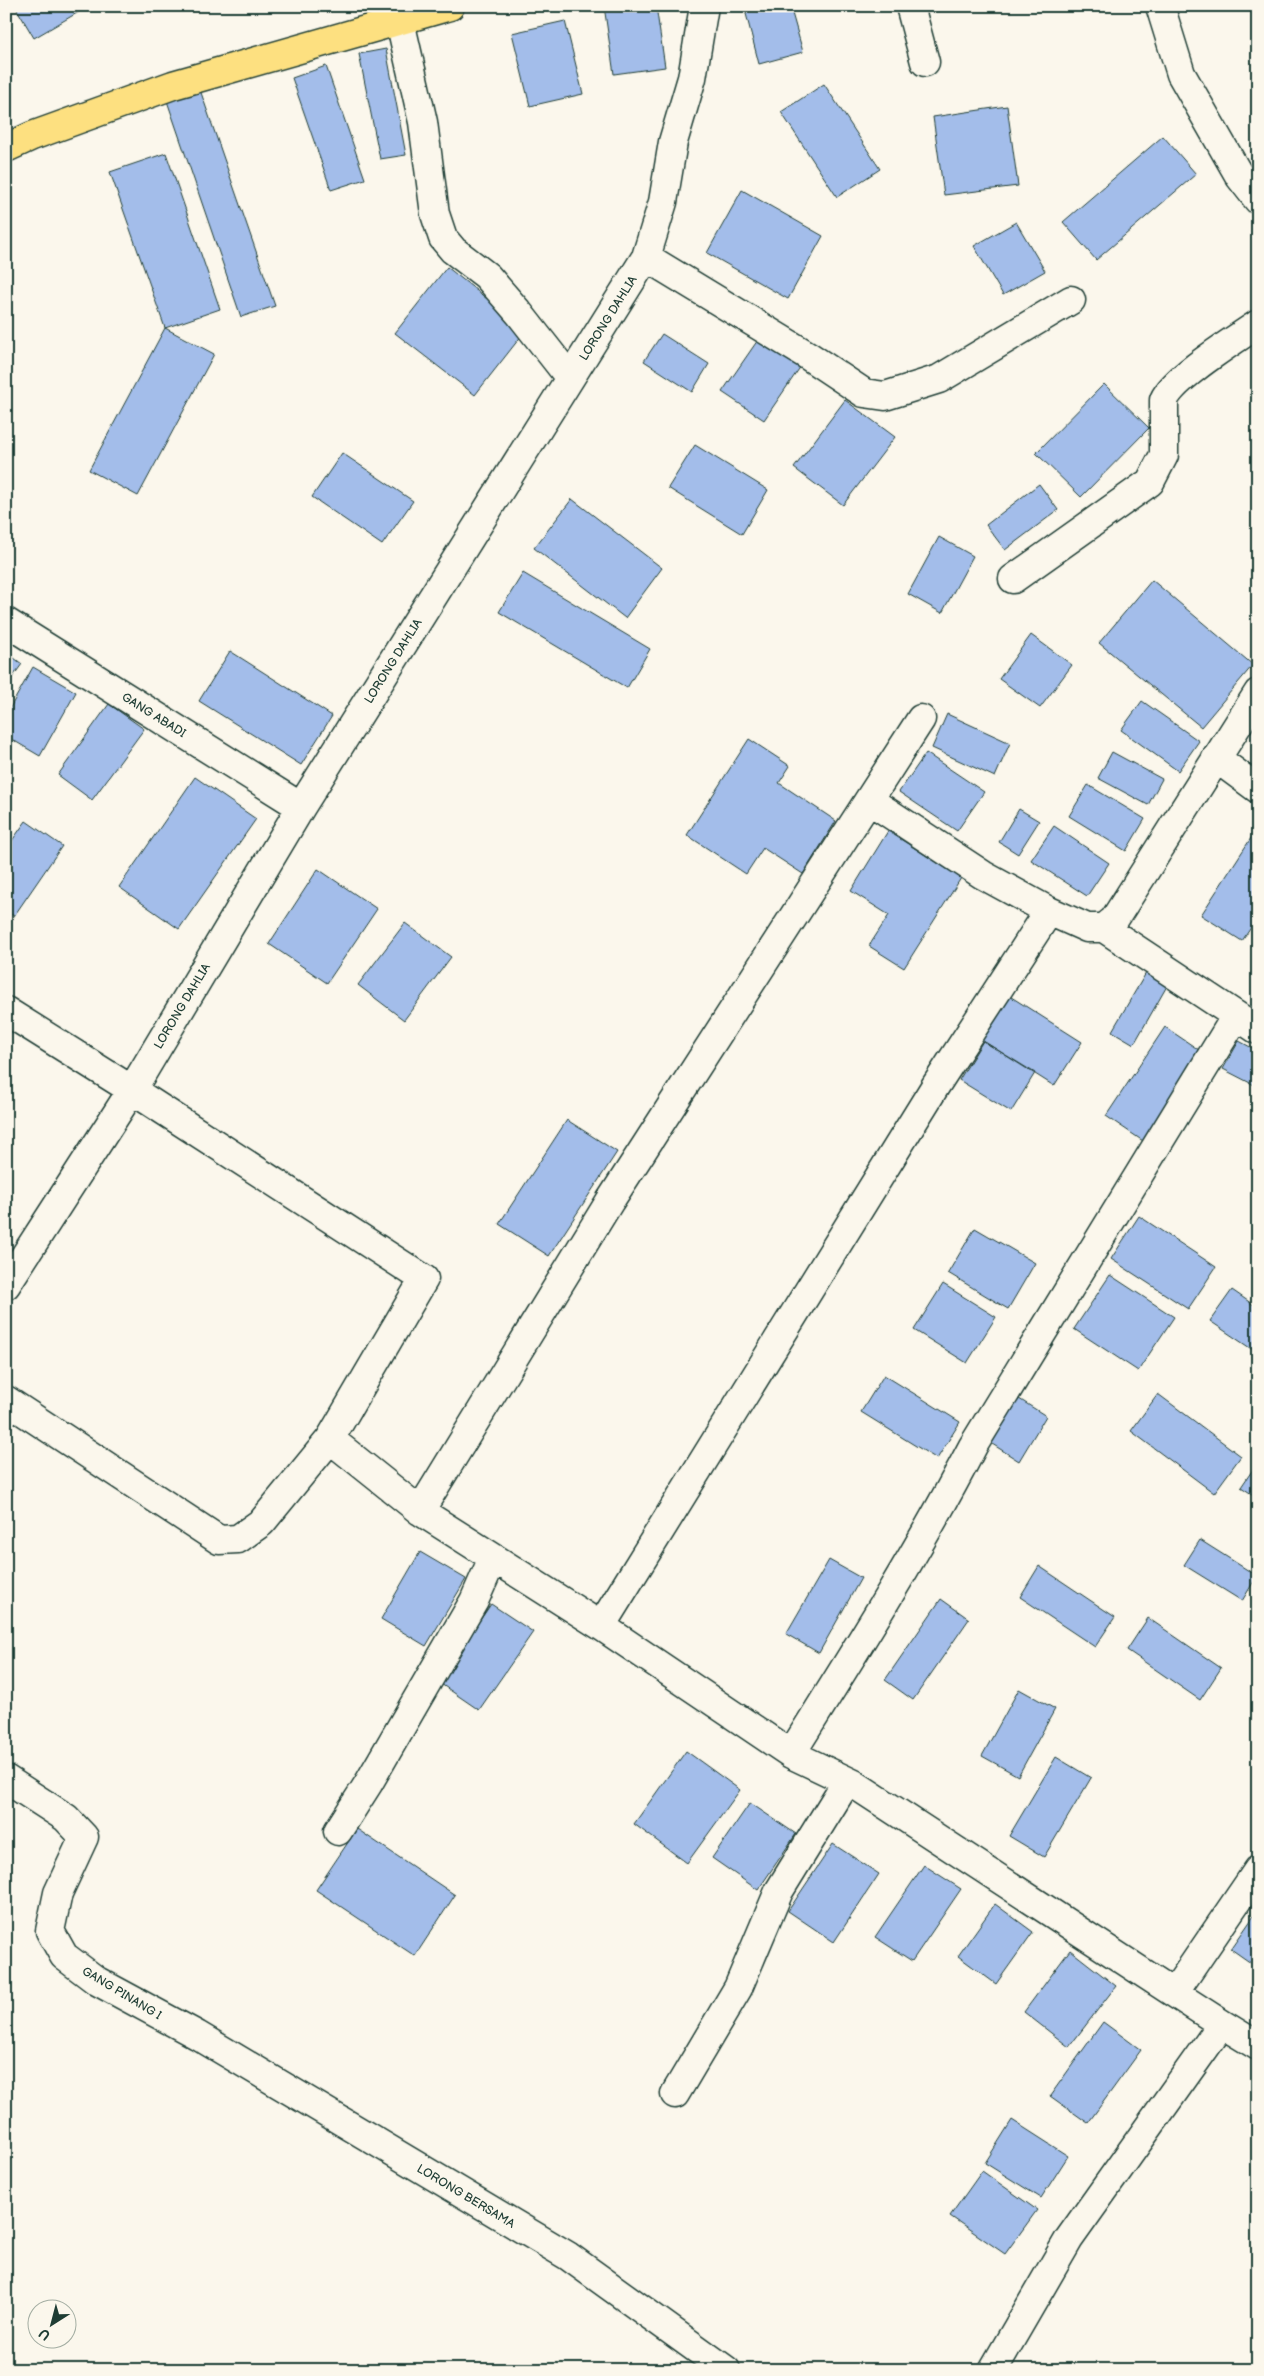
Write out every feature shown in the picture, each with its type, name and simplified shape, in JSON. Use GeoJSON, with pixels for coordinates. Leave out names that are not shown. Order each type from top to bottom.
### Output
{"type":"FeatureCollection","features":[{"type":"Feature","properties":{"kind":"main road"},"geometry":{"type":"LineString","coordinates":[[6,148],[32,136],[173,85],[450,6]]}},
{"type":"Feature","properties":{"kind":"street","name":"LORONG DAHLIA"},"geometry":{"type":"LineString","coordinates":[[6,1285],[132,1090],[301,807],[646,257],[663,202],[673,142],[692,78],[704,6]]}},
{"type":"Feature","properties":{"kind":"street"},"geometry":{"type":"LineString","coordinates":[[910,6],[925,62]]}},
{"type":"Feature","properties":{"kind":"street"},"geometry":{"type":"LineString","coordinates":[[1160,6],[1181,74],[1240,177],[1258,200]]}},
{"type":"Feature","properties":{"kind":"street"},"geometry":{"type":"LineString","coordinates":[[400,21],[423,122],[435,214],[443,238],[453,250],[487,276],[570,378]]}},
{"type":"Feature","properties":{"kind":"street"},"geometry":{"type":"LineString","coordinates":[[646,257],[864,393],[886,396],[938,379],[1071,300]]}},
{"type":"Feature","properties":{"kind":"street"},"geometry":{"type":"LineString","coordinates":[[1013,579],[1150,482],[1164,455],[1164,400],[1166,395],[1171,388],[1258,324]]}},
{"type":"Feature","properties":{"kind":"street","name":"GANG ABADI"},"geometry":{"type":"LineString","coordinates":[[6,622],[301,807]]}},
{"type":"Feature","properties":{"kind":"street"},"geometry":{"type":"LineString","coordinates":[[1104,928],[1114,920],[1258,693]]}},
{"type":"Feature","properties":{"kind":"street"},"geometry":{"type":"LineString","coordinates":[[420,1511],[610,1201],[921,719]]}},
{"type":"Feature","properties":{"kind":"street"},"geometry":{"type":"LineString","coordinates":[[1216,758],[1258,789]]}},
{"type":"Feature","properties":{"kind":"street"},"geometry":{"type":"LineString","coordinates":[[791,1754],[892,1593],[945,1502],[973,1446],[1247,1023],[1104,928],[1087,928],[1049,911],[982,875],[869,800]]}},
{"type":"Feature","properties":{"kind":"street"},"geometry":{"type":"LineString","coordinates":[[601,1626],[936,1085],[1049,911]]}},
{"type":"Feature","properties":{"kind":"street"},"geometry":{"type":"LineString","coordinates":[[6,1011],[132,1090],[424,1280],[330,1439],[262,1522],[238,1539],[219,1540],[6,1400]]}},
{"type":"Feature","properties":{"kind":"street"},"geometry":{"type":"LineString","coordinates":[[330,1439],[420,1511],[601,1626],[791,1754],[847,1781],[1258,2046]]}},
{"type":"Feature","properties":{"kind":"street"},"geometry":{"type":"LineString","coordinates":[[338,1831],[368,1784],[470,1608],[493,1558]]}},
{"type":"Feature","properties":{"kind":"street","name":"GANG PINANG I"},"geometry":{"type":"LineString","coordinates":[[6,1779],[66,1818],[84,1837],[58,1893],[50,1931],[64,1956],[97,1981],[197,2036]]}},
{"type":"Feature","properties":{"kind":"street"},"geometry":{"type":"LineString","coordinates":[[674,2094],[738,1988],[779,1891],[847,1781]]}},
{"type":"Feature","properties":{"kind":"street"},"geometry":{"type":"LineString","coordinates":[[1174,1993],[1258,1870]]}},
{"type":"Feature","properties":{"kind":"street"},"geometry":{"type":"LineString","coordinates":[[993,2370],[1069,2239],[1222,2024]]}},
{"type":"Feature","properties":{"kind":"street","name":"LORONG BERSAMA"},"geometry":{"type":"LineString","coordinates":[[197,2036],[568,2256],[726,2370]]}},
{"type":"Feature","properties":{"kind":"building"},"geometry":{"type":"Polygon","coordinates":[[[15,6],[89,6],[34,38],[15,6]]]}},
{"type":"Feature","properties":{"kind":"building"},"geometry":{"type":"Polygon","coordinates":[[[604,6],[656,6],[665,67],[614,74],[604,6]]]}},
{"type":"Feature","properties":{"kind":"building"},"geometry":{"type":"Polygon","coordinates":[[[744,6],[790,6],[803,52],[759,64],[744,6]]]}},
{"type":"Feature","properties":{"kind":"building"},"geometry":{"type":"Polygon","coordinates":[[[565,21],[583,94],[530,106],[512,33],[565,21]]]}},
{"type":"Feature","properties":{"kind":"building"},"geometry":{"type":"Polygon","coordinates":[[[386,49],[406,155],[380,159],[359,54],[386,49]]]}},
{"type":"Feature","properties":{"kind":"building"},"geometry":{"type":"Polygon","coordinates":[[[326,66],[365,179],[331,190],[292,78],[326,66]]]}},
{"type":"Feature","properties":{"kind":"building"},"geometry":{"type":"Polygon","coordinates":[[[198,84],[275,306],[241,317],[165,95],[198,84]]]}},
{"type":"Feature","properties":{"kind":"building"},"geometry":{"type":"Polygon","coordinates":[[[824,84],[880,169],[837,197],[781,112],[824,84]]]}},
{"type":"Feature","properties":{"kind":"building"},"geometry":{"type":"Polygon","coordinates":[[[1007,106],[1018,186],[944,195],[933,117],[1007,106]]]}},
{"type":"Feature","properties":{"kind":"building"},"geometry":{"type":"Polygon","coordinates":[[[1163,136],[1196,174],[1096,260],[1063,222],[1163,136]]]}},
{"type":"Feature","properties":{"kind":"building"},"geometry":{"type":"Polygon","coordinates":[[[166,153],[220,309],[165,328],[110,172],[166,153]]]}},
{"type":"Feature","properties":{"kind":"building"},"geometry":{"type":"Polygon","coordinates":[[[742,190],[823,236],[788,299],[707,253],[742,190]]]}},
{"type":"Feature","properties":{"kind":"building"},"geometry":{"type":"Polygon","coordinates":[[[1016,222],[1045,271],[1003,295],[974,246],[1016,222]]]}},
{"type":"Feature","properties":{"kind":"building"},"geometry":{"type":"Polygon","coordinates":[[[447,267],[526,330],[475,395],[395,333],[447,267]]]}},
{"type":"Feature","properties":{"kind":"building"},"geometry":{"type":"Polygon","coordinates":[[[165,328],[214,354],[138,496],[89,470],[165,328]]]}},
{"type":"Feature","properties":{"kind":"building"},"geometry":{"type":"Polygon","coordinates":[[[662,334],[709,364],[692,392],[644,361],[662,334]]]}},
{"type":"Feature","properties":{"kind":"building"},"geometry":{"type":"Polygon","coordinates":[[[760,337],[801,366],[764,420],[722,392],[760,337]]]}},
{"type":"Feature","properties":{"kind":"building"},"geometry":{"type":"Polygon","coordinates":[[[1104,384],[1149,428],[1081,497],[1036,453],[1104,384]]]}},
{"type":"Feature","properties":{"kind":"building"},"geometry":{"type":"Polygon","coordinates":[[[845,400],[895,437],[843,505],[794,468],[845,400]]]}},
{"type":"Feature","properties":{"kind":"building"},"geometry":{"type":"Polygon","coordinates":[[[695,445],[768,490],[742,534],[668,488],[695,445]]]}},
{"type":"Feature","properties":{"kind":"building"},"geometry":{"type":"Polygon","coordinates":[[[342,453],[413,501],[382,545],[312,497],[342,453]]]}},
{"type":"Feature","properties":{"kind":"building"},"geometry":{"type":"Polygon","coordinates":[[[1039,484],[1058,510],[1005,550],[986,525],[1039,484]]]}},
{"type":"Feature","properties":{"kind":"building"},"geometry":{"type":"Polygon","coordinates":[[[572,499],[662,568],[625,618],[534,548],[572,499]]]}},
{"type":"Feature","properties":{"kind":"building"},"geometry":{"type":"Polygon","coordinates":[[[939,537],[973,556],[942,613],[908,594],[939,537]]]}},
{"type":"Feature","properties":{"kind":"building"},"geometry":{"type":"Polygon","coordinates":[[[523,573],[650,649],[627,688],[499,612],[523,573]]]}},
{"type":"Feature","properties":{"kind":"building"},"geometry":{"type":"Polygon","coordinates":[[[1152,580],[1253,665],[1201,727],[1099,643],[1152,580]]]}},
{"type":"Feature","properties":{"kind":"building"},"geometry":{"type":"Polygon","coordinates":[[[1031,635],[1072,665],[1040,708],[999,679],[1031,635]]]}},
{"type":"Feature","properties":{"kind":"building"},"geometry":{"type":"Polygon","coordinates":[[[230,651],[332,716],[301,765],[199,701],[230,651]]]}},
{"type":"Feature","properties":{"kind":"building"},"geometry":{"type":"Polygon","coordinates":[[[6,652],[22,664],[6,686],[6,652]]]}},
{"type":"Feature","properties":{"kind":"building"},"geometry":{"type":"Polygon","coordinates":[[[33,667],[76,692],[40,756],[6,736],[6,715],[33,667]]]}},
{"type":"Feature","properties":{"kind":"building"},"geometry":{"type":"Polygon","coordinates":[[[1142,701],[1199,741],[1178,771],[1121,730],[1142,701]]]}},
{"type":"Feature","properties":{"kind":"building"},"geometry":{"type":"Polygon","coordinates":[[[109,704],[144,729],[92,800],[58,775],[109,704]]]}},
{"type":"Feature","properties":{"kind":"building"},"geometry":{"type":"Polygon","coordinates":[[[947,714],[1010,743],[995,777],[932,748],[947,714]]]}},
{"type":"Feature","properties":{"kind":"building"},"geometry":{"type":"Polygon","coordinates":[[[749,739],[790,766],[779,783],[836,821],[803,874],[763,848],[746,874],[687,835],[749,739]]]}},
{"type":"Feature","properties":{"kind":"building"},"geometry":{"type":"Polygon","coordinates":[[[1112,752],[1162,779],[1148,805],[1098,778],[1112,752]]]}},
{"type":"Feature","properties":{"kind":"building"},"geometry":{"type":"Polygon","coordinates":[[[926,753],[984,792],[957,831],[899,792],[926,753]]]}},
{"type":"Feature","properties":{"kind":"building"},"geometry":{"type":"Polygon","coordinates":[[[195,777],[256,819],[179,929],[119,887],[195,777]]]}},
{"type":"Feature","properties":{"kind":"building"},"geometry":{"type":"Polygon","coordinates":[[[1088,785],[1145,819],[1126,851],[1069,816],[1088,785]]]}},
{"type":"Feature","properties":{"kind":"building"},"geometry":{"type":"Polygon","coordinates":[[[1019,809],[1039,821],[1018,854],[999,842],[1019,809]]]}},
{"type":"Feature","properties":{"kind":"building"},"geometry":{"type":"Polygon","coordinates":[[[26,821],[62,846],[14,916],[6,911],[6,849],[26,821]]]}},
{"type":"Feature","properties":{"kind":"building"},"geometry":{"type":"Polygon","coordinates":[[[1054,826],[1109,863],[1087,896],[1031,860],[1054,826]]]}},
{"type":"Feature","properties":{"kind":"building"},"geometry":{"type":"Polygon","coordinates":[[[888,831],[961,878],[904,968],[869,946],[889,915],[851,891],[888,831]]]}},
{"type":"Feature","properties":{"kind":"building"},"geometry":{"type":"Polygon","coordinates":[[[1253,835],[1258,838],[1258,917],[1242,941],[1201,915],[1253,835]]]}},
{"type":"Feature","properties":{"kind":"building"},"geometry":{"type":"Polygon","coordinates":[[[318,869],[377,909],[327,983],[269,944],[318,869]]]}},
{"type":"Feature","properties":{"kind":"building"},"geometry":{"type":"Polygon","coordinates":[[[405,923],[451,957],[404,1020],[358,985],[405,923]]]}},
{"type":"Feature","properties":{"kind":"building"},"geometry":{"type":"Polygon","coordinates":[[[1146,973],[1167,986],[1134,1044],[1112,1031],[1146,973]]]}},
{"type":"Feature","properties":{"kind":"building"},"geometry":{"type":"Polygon","coordinates":[[[1008,995],[1082,1042],[1054,1086],[980,1039],[1008,995]]]}},
{"type":"Feature","properties":{"kind":"building"},"geometry":{"type":"Polygon","coordinates":[[[1165,1027],[1202,1052],[1143,1141],[1106,1116],[1165,1027]]]}},
{"type":"Feature","properties":{"kind":"building"},"geometry":{"type":"Polygon","coordinates":[[[983,1041],[1035,1073],[1011,1112],[959,1080],[983,1041]]]}},
{"type":"Feature","properties":{"kind":"building"},"geometry":{"type":"Polygon","coordinates":[[[1239,1041],[1258,1051],[1258,1087],[1223,1069],[1239,1041]]]}},
{"type":"Feature","properties":{"kind":"building"},"geometry":{"type":"Polygon","coordinates":[[[567,1120],[617,1152],[549,1256],[499,1224],[567,1120]]]}},
{"type":"Feature","properties":{"kind":"building"},"geometry":{"type":"Polygon","coordinates":[[[1139,1216],[1216,1267],[1188,1309],[1111,1259],[1139,1216]]]}},
{"type":"Feature","properties":{"kind":"building"},"geometry":{"type":"Polygon","coordinates":[[[975,1228],[1035,1263],[1008,1309],[948,1273],[975,1228]]]}},
{"type":"Feature","properties":{"kind":"building"},"geometry":{"type":"Polygon","coordinates":[[[1110,1275],[1174,1317],[1138,1371],[1074,1329],[1110,1275]]]}},
{"type":"Feature","properties":{"kind":"building"},"geometry":{"type":"Polygon","coordinates":[[[943,1284],[996,1317],[967,1363],[914,1330],[943,1284]]]}},
{"type":"Feature","properties":{"kind":"building"},"geometry":{"type":"Polygon","coordinates":[[[1232,1290],[1258,1308],[1258,1344],[1253,1350],[1210,1321],[1232,1290]]]}},
{"type":"Feature","properties":{"kind":"building"},"geometry":{"type":"Polygon","coordinates":[[[884,1375],[960,1422],[937,1459],[861,1412],[884,1375]]]}},
{"type":"Feature","properties":{"kind":"building"},"geometry":{"type":"Polygon","coordinates":[[[1158,1394],[1241,1456],[1214,1493],[1131,1431],[1158,1394]]]}},
{"type":"Feature","properties":{"kind":"building"},"geometry":{"type":"Polygon","coordinates":[[[1016,1397],[1046,1416],[1019,1461],[989,1442],[1016,1397]]]}},
{"type":"Feature","properties":{"kind":"building"},"geometry":{"type":"Polygon","coordinates":[[[1258,1462],[1258,1498],[1241,1487],[1258,1462]]]}},
{"type":"Feature","properties":{"kind":"building"},"geometry":{"type":"Polygon","coordinates":[[[1200,1540],[1257,1576],[1242,1601],[1184,1565],[1200,1540]]]}},
{"type":"Feature","properties":{"kind":"building"},"geometry":{"type":"Polygon","coordinates":[[[420,1552],[466,1579],[426,1646],[381,1619],[420,1552]]]}},
{"type":"Feature","properties":{"kind":"building"},"geometry":{"type":"Polygon","coordinates":[[[829,1560],[861,1578],[819,1653],[786,1634],[829,1560]]]}},
{"type":"Feature","properties":{"kind":"building"},"geometry":{"type":"Polygon","coordinates":[[[1039,1566],[1115,1617],[1095,1647],[1020,1597],[1039,1566]]]}},
{"type":"Feature","properties":{"kind":"building"},"geometry":{"type":"Polygon","coordinates":[[[941,1599],[969,1619],[913,1700],[885,1680],[941,1599]]]}},
{"type":"Feature","properties":{"kind":"building"},"geometry":{"type":"Polygon","coordinates":[[[491,1604],[533,1632],[479,1710],[438,1682],[491,1604]]]}},
{"type":"Feature","properties":{"kind":"building"},"geometry":{"type":"Polygon","coordinates":[[[1148,1618],[1221,1668],[1200,1700],[1127,1650],[1148,1618]]]}},
{"type":"Feature","properties":{"kind":"building"},"geometry":{"type":"Polygon","coordinates":[[[1019,1689],[1055,1709],[1018,1776],[982,1756],[1019,1689]]]}},
{"type":"Feature","properties":{"kind":"building"},"geometry":{"type":"Polygon","coordinates":[[[686,1751],[740,1790],[687,1863],[634,1824],[686,1751]]]}},
{"type":"Feature","properties":{"kind":"building"},"geometry":{"type":"Polygon","coordinates":[[[1056,1757],[1091,1778],[1044,1857],[1009,1836],[1056,1757]]]}},
{"type":"Feature","properties":{"kind":"building"},"geometry":{"type":"Polygon","coordinates":[[[750,1803],[796,1834],[758,1890],[712,1858],[750,1803]]]}},
{"type":"Feature","properties":{"kind":"building"},"geometry":{"type":"Polygon","coordinates":[[[357,1829],[455,1895],[415,1956],[316,1890],[357,1829]]]}},
{"type":"Feature","properties":{"kind":"building"},"geometry":{"type":"Polygon","coordinates":[[[833,1844],[879,1874],[834,1942],[788,1911],[833,1844]]]}},
{"type":"Feature","properties":{"kind":"building"},"geometry":{"type":"Polygon","coordinates":[[[924,1865],[961,1889],[912,1961],[875,1937],[924,1865]]]}},
{"type":"Feature","properties":{"kind":"building"},"geometry":{"type":"Polygon","coordinates":[[[995,1904],[1033,1932],[996,1984],[958,1956],[995,1904]]]}},
{"type":"Feature","properties":{"kind":"building"},"geometry":{"type":"Polygon","coordinates":[[[1258,1910],[1258,1968],[1231,1949],[1258,1910]]]}},
{"type":"Feature","properties":{"kind":"building"},"geometry":{"type":"Polygon","coordinates":[[[1070,1950],[1116,1986],[1069,2047],[1024,2012],[1070,1950]]]}},
{"type":"Feature","properties":{"kind":"building"},"geometry":{"type":"Polygon","coordinates":[[[1103,2022],[1141,2050],[1088,2123],[1050,2096],[1103,2022]]]}},
{"type":"Feature","properties":{"kind":"building"},"geometry":{"type":"Polygon","coordinates":[[[1012,2120],[1068,2156],[1041,2198],[985,2163],[1012,2120]]]}},
{"type":"Feature","properties":{"kind":"building"},"geometry":{"type":"Polygon","coordinates":[[[982,2171],[1037,2210],[1005,2254],[950,2216],[982,2171]]]}}]}
